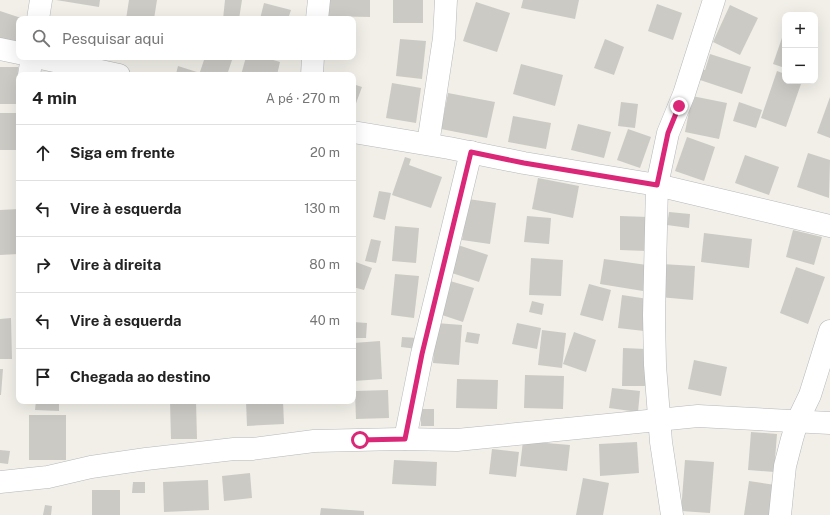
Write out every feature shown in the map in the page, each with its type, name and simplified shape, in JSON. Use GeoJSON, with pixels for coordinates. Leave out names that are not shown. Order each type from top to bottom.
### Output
{"type":"FeatureCollection","features":[{"type":"Feature","properties":{"kind":"street"},"geometry":{"type":"LineString","coordinates":[[38,16],[41,0]]}},
{"type":"Feature","properties":{"kind":"street"},"geometry":{"type":"LineString","coordinates":[[317,16],[319,0]]}},
{"type":"Feature","properties":{"kind":"street"},"geometry":{"type":"LineString","coordinates":[[428,144],[444,38],[446,0]]}},
{"type":"Feature","properties":{"kind":"street"},"geometry":{"type":"LineString","coordinates":[[672,515],[661,442],[655,365],[654,315],[657,185],[668,133],[684,94],[714,0]]}},
{"type":"Feature","properties":{"kind":"street"},"geometry":{"type":"LineString","coordinates":[[0,49],[16,52]]}},
{"type":"Feature","properties":{"kind":"street"},"geometry":{"type":"LineString","coordinates":[[30,72],[32,60]]}},
{"type":"Feature","properties":{"kind":"street"},"geometry":{"type":"LineString","coordinates":[[50,60],[105,72]]}},
{"type":"Feature","properties":{"kind":"street"},"geometry":{"type":"LineString","coordinates":[[312,72],[313,60]]}},
{"type":"Feature","properties":{"kind":"street"},"geometry":{"type":"LineString","coordinates":[[356,132],[657,185],[830,226]]}},
{"type":"Feature","properties":{"kind":"street"},"geometry":{"type":"LineString","coordinates":[[405,439],[422,354],[471,152]]}},
{"type":"Feature","properties":{"kind":"street"},"geometry":{"type":"LineString","coordinates":[[780,515],[785,466],[798,422],[810,395],[830,331]]}},
{"type":"Feature","properties":{"kind":"street"},"geometry":{"type":"LineString","coordinates":[[0,482],[48,477],[91,467],[139,460],[234,448],[252,449],[314,441],[405,439],[457,440],[698,416],[830,423]]}},
{"type":"Feature","properties":{"kind":"building"},"geometry":{"type":"Polygon","coordinates":[[[56,0],[100,0],[99,7],[56,0]]]}},
{"type":"Feature","properties":{"kind":"building"},"geometry":{"type":"Polygon","coordinates":[[[129,0],[157,0],[154,16],[126,16],[129,0]]]}},
{"type":"Feature","properties":{"kind":"building"},"geometry":{"type":"Polygon","coordinates":[[[225,0],[242,0],[239,16],[223,16],[225,0]]]}},
{"type":"Feature","properties":{"kind":"building"},"geometry":{"type":"Polygon","coordinates":[[[326,0],[370,0],[370,17],[326,16],[326,0]]]}},
{"type":"Feature","properties":{"kind":"building"},"geometry":{"type":"Polygon","coordinates":[[[393,0],[423,0],[423,23],[393,23],[393,0]]]}},
{"type":"Feature","properties":{"kind":"building"},"geometry":{"type":"Polygon","coordinates":[[[523,0],[579,0],[575,19],[521,8],[523,0]]]}},
{"type":"Feature","properties":{"kind":"building"},"geometry":{"type":"Polygon","coordinates":[[[476,2],[510,13],[497,52],[463,41],[476,2]]]}},
{"type":"Feature","properties":{"kind":"building"},"geometry":{"type":"Polygon","coordinates":[[[264,3],[291,10],[289,16],[261,16],[264,3]]]}},
{"type":"Feature","properties":{"kind":"building"},"geometry":{"type":"Polygon","coordinates":[[[657,4],[682,13],[673,40],[648,31],[657,4]]]}},
{"type":"Feature","properties":{"kind":"building"},"geometry":{"type":"Polygon","coordinates":[[[730,5],[758,18],[740,55],[713,42],[730,5]]]}},
{"type":"Feature","properties":{"kind":"building"},"geometry":{"type":"Polygon","coordinates":[[[0,11],[16,16],[16,44],[0,39],[0,11]]]}},
{"type":"Feature","properties":{"kind":"building"},"geometry":{"type":"Polygon","coordinates":[[[782,38],[782,67],[773,64],[782,38]]]}},
{"type":"Feature","properties":{"kind":"building"},"geometry":{"type":"Polygon","coordinates":[[[400,39],[426,41],[422,79],[396,76],[400,39]]]}},
{"type":"Feature","properties":{"kind":"building"},"geometry":{"type":"Polygon","coordinates":[[[605,39],[624,47],[614,75],[594,68],[605,39]]]}},
{"type":"Feature","properties":{"kind":"building"},"geometry":{"type":"Polygon","coordinates":[[[710,54],[751,67],[742,94],[694,78],[697,68],[705,70],[710,54]]]}},
{"type":"Feature","properties":{"kind":"building"},"geometry":{"type":"Polygon","coordinates":[[[204,60],[232,60],[228,72],[200,72],[204,60]]]}},
{"type":"Feature","properties":{"kind":"building"},"geometry":{"type":"Polygon","coordinates":[[[245,60],[273,60],[280,62],[278,72],[242,72],[245,60]]]}},
{"type":"Feature","properties":{"kind":"building"},"geometry":{"type":"Polygon","coordinates":[[[521,64],[563,75],[555,106],[513,94],[521,64]]]}},
{"type":"Feature","properties":{"kind":"building"},"geometry":{"type":"Polygon","coordinates":[[[178,66],[197,72],[176,72],[178,66]]]}},
{"type":"Feature","properties":{"kind":"building"},"geometry":{"type":"Polygon","coordinates":[[[0,67],[18,67],[18,72],[16,72],[16,104],[0,104],[0,67]]]}},
{"type":"Feature","properties":{"kind":"building"},"geometry":{"type":"Polygon","coordinates":[[[777,71],[782,73],[782,84],[801,84],[786,127],[761,118],[777,71]]]}},
{"type":"Feature","properties":{"kind":"building"},"geometry":{"type":"Polygon","coordinates":[[[392,83],[421,88],[416,123],[386,118],[392,83]]]}},
{"type":"Feature","properties":{"kind":"building"},"geometry":{"type":"Polygon","coordinates":[[[356,85],[362,87],[356,103],[356,85]]]}},
{"type":"Feature","properties":{"kind":"building"},"geometry":{"type":"Polygon","coordinates":[[[448,93],[495,102],[487,138],[441,129],[448,93]]]}},
{"type":"Feature","properties":{"kind":"building"},"geometry":{"type":"Polygon","coordinates":[[[692,96],[727,103],[719,139],[685,132],[692,96]]]}},
{"type":"Feature","properties":{"kind":"building"},"geometry":{"type":"Polygon","coordinates":[[[830,97],[830,138],[817,133],[830,97]]]}},
{"type":"Feature","properties":{"kind":"building"},"geometry":{"type":"Polygon","coordinates":[[[621,102],[638,104],[635,128],[618,126],[621,102]]]}},
{"type":"Feature","properties":{"kind":"building"},"geometry":{"type":"Polygon","coordinates":[[[739,102],[762,110],[756,128],[733,121],[739,102]]]}},
{"type":"Feature","properties":{"kind":"building"},"geometry":{"type":"Polygon","coordinates":[[[0,113],[16,113],[16,150],[0,150],[0,113]]]}},
{"type":"Feature","properties":{"kind":"building"},"geometry":{"type":"Polygon","coordinates":[[[513,116],[551,123],[546,149],[508,142],[513,116]]]}},
{"type":"Feature","properties":{"kind":"building"},"geometry":{"type":"Polygon","coordinates":[[[578,124],[611,132],[604,158],[571,150],[578,124]]]}},
{"type":"Feature","properties":{"kind":"building"},"geometry":{"type":"Polygon","coordinates":[[[628,129],[651,137],[640,168],[617,160],[628,129]]]}},
{"type":"Feature","properties":{"kind":"building"},"geometry":{"type":"Polygon","coordinates":[[[687,137],[715,147],[704,181],[675,171],[687,137]]]}},
{"type":"Feature","properties":{"kind":"building"},"geometry":{"type":"Polygon","coordinates":[[[808,153],[830,160],[829,198],[797,187],[808,153]]]}},
{"type":"Feature","properties":{"kind":"building"},"geometry":{"type":"Polygon","coordinates":[[[745,155],[779,167],[769,195],[735,183],[745,155]]]}},
{"type":"Feature","properties":{"kind":"building"},"geometry":{"type":"Polygon","coordinates":[[[405,157],[411,159],[409,165],[442,177],[431,208],[392,195],[405,157]]]}},
{"type":"Feature","properties":{"kind":"building"},"geometry":{"type":"Polygon","coordinates":[[[538,178],[579,186],[573,218],[532,209],[538,178]]]}},
{"type":"Feature","properties":{"kind":"building"},"geometry":{"type":"Polygon","coordinates":[[[379,191],[391,193],[385,220],[373,217],[379,191]]]}},
{"type":"Feature","properties":{"kind":"building"},"geometry":{"type":"Polygon","coordinates":[[[468,199],[496,203],[490,244],[462,240],[468,199]]]}},
{"type":"Feature","properties":{"kind":"building"},"geometry":{"type":"Polygon","coordinates":[[[16,209],[16,254],[0,255],[0,210],[16,209]]]}},
{"type":"Feature","properties":{"kind":"building"},"geometry":{"type":"Polygon","coordinates":[[[669,212],[690,214],[689,228],[667,225],[669,212]]]}},
{"type":"Feature","properties":{"kind":"building"},"geometry":{"type":"Polygon","coordinates":[[[527,216],[551,218],[549,244],[524,242],[527,216]]]}},
{"type":"Feature","properties":{"kind":"building"},"geometry":{"type":"Polygon","coordinates":[[[620,216],[648,217],[647,251],[620,250],[620,216]]]}},
{"type":"Feature","properties":{"kind":"building"},"geometry":{"type":"Polygon","coordinates":[[[395,226],[419,228],[416,263],[392,261],[395,226]]]}},
{"type":"Feature","properties":{"kind":"building"},"geometry":{"type":"Polygon","coordinates":[[[793,230],[822,237],[814,265],[786,257],[793,230]]]}},
{"type":"Feature","properties":{"kind":"building"},"geometry":{"type":"Polygon","coordinates":[[[704,233],[752,239],[749,268],[701,262],[704,233]]]}},
{"type":"Feature","properties":{"kind":"building"},"geometry":{"type":"Polygon","coordinates":[[[371,239],[381,241],[376,263],[365,261],[371,239]]]}},
{"type":"Feature","properties":{"kind":"building"},"geometry":{"type":"Polygon","coordinates":[[[458,245],[488,255],[479,282],[449,272],[458,245]]]}},
{"type":"Feature","properties":{"kind":"building"},"geometry":{"type":"Polygon","coordinates":[[[531,258],[563,260],[561,296],[529,295],[531,258]]]}},
{"type":"Feature","properties":{"kind":"building"},"geometry":{"type":"Polygon","coordinates":[[[604,259],[647,265],[643,291],[600,284],[604,259]]]}},
{"type":"Feature","properties":{"kind":"building"},"geometry":{"type":"Polygon","coordinates":[[[356,262],[372,268],[364,290],[356,288],[356,262]]]}},
{"type":"Feature","properties":{"kind":"building"},"geometry":{"type":"Polygon","coordinates":[[[662,264],[695,266],[693,300],[659,297],[662,264]]]}},
{"type":"Feature","properties":{"kind":"building"},"geometry":{"type":"Polygon","coordinates":[[[796,267],[825,277],[808,324],[780,313],[796,267]]]}},
{"type":"Feature","properties":{"kind":"building"},"geometry":{"type":"Polygon","coordinates":[[[395,274],[419,276],[414,318],[391,315],[395,274]]]}},
{"type":"Feature","properties":{"kind":"building"},"geometry":{"type":"Polygon","coordinates":[[[450,281],[474,288],[463,322],[439,314],[450,281]]]}},
{"type":"Feature","properties":{"kind":"building"},"geometry":{"type":"Polygon","coordinates":[[[589,284],[611,290],[603,321],[580,315],[589,284]]]}},
{"type":"Feature","properties":{"kind":"building"},"geometry":{"type":"Polygon","coordinates":[[[622,295],[648,299],[644,331],[618,328],[622,295]]]}},
{"type":"Feature","properties":{"kind":"building"},"geometry":{"type":"Polygon","coordinates":[[[532,301],[544,304],[542,315],[529,312],[532,301]]]}},
{"type":"Feature","properties":{"kind":"building"},"geometry":{"type":"Polygon","coordinates":[[[11,318],[12,359],[0,359],[0,319],[11,318]]]}},
{"type":"Feature","properties":{"kind":"building"},"geometry":{"type":"Polygon","coordinates":[[[356,322],[367,323],[366,338],[356,338],[356,322]]]}},
{"type":"Feature","properties":{"kind":"building"},"geometry":{"type":"Polygon","coordinates":[[[436,323],[462,325],[459,365],[433,363],[436,323]]]}},
{"type":"Feature","properties":{"kind":"building"},"geometry":{"type":"Polygon","coordinates":[[[517,323],[541,328],[537,349],[512,344],[517,323]]]}},
{"type":"Feature","properties":{"kind":"building"},"geometry":{"type":"Polygon","coordinates":[[[542,330],[566,333],[562,368],[538,365],[542,330]]]}},
{"type":"Feature","properties":{"kind":"building"},"geometry":{"type":"Polygon","coordinates":[[[467,332],[480,334],[478,344],[465,342],[467,332]]]}},
{"type":"Feature","properties":{"kind":"building"},"geometry":{"type":"Polygon","coordinates":[[[574,332],[596,340],[586,372],[563,364],[574,332]]]}},
{"type":"Feature","properties":{"kind":"building"},"geometry":{"type":"Polygon","coordinates":[[[402,337],[418,338],[417,349],[401,347],[402,337]]]}},
{"type":"Feature","properties":{"kind":"building"},"geometry":{"type":"Polygon","coordinates":[[[380,341],[382,379],[356,381],[356,343],[380,341]]]}},
{"type":"Feature","properties":{"kind":"building"},"geometry":{"type":"Polygon","coordinates":[[[623,348],[646,349],[645,386],[622,386],[623,348]]]}},
{"type":"Feature","properties":{"kind":"building"},"geometry":{"type":"Polygon","coordinates":[[[694,360],[727,367],[721,396],[688,389],[694,360]]]}},
{"type":"Feature","properties":{"kind":"building"},"geometry":{"type":"Polygon","coordinates":[[[0,369],[3,369],[1,395],[0,395],[0,369]]]}},
{"type":"Feature","properties":{"kind":"building"},"geometry":{"type":"Polygon","coordinates":[[[525,375],[564,376],[563,409],[524,408],[525,375]]]}},
{"type":"Feature","properties":{"kind":"building"},"geometry":{"type":"Polygon","coordinates":[[[457,379],[498,380],[497,409],[456,408],[457,379]]]}},
{"type":"Feature","properties":{"kind":"building"},"geometry":{"type":"Polygon","coordinates":[[[612,388],[640,391],[638,412],[609,408],[612,388]]]}},
{"type":"Feature","properties":{"kind":"building"},"geometry":{"type":"Polygon","coordinates":[[[388,390],[389,418],[356,419],[356,391],[388,390]]]}},
{"type":"Feature","properties":{"kind":"building"},"geometry":{"type":"Polygon","coordinates":[[[36,404],[59,404],[59,411],[35,410],[36,404]]]}},
{"type":"Feature","properties":{"kind":"building"},"geometry":{"type":"Polygon","coordinates":[[[170,404],[196,404],[197,439],[171,439],[170,404]]]}},
{"type":"Feature","properties":{"kind":"building"},"geometry":{"type":"Polygon","coordinates":[[[246,404],[283,404],[284,424],[247,426],[246,404]]]}},
{"type":"Feature","properties":{"kind":"building"},"geometry":{"type":"Polygon","coordinates":[[[421,409],[434,409],[434,426],[421,426],[421,409]]]}},
{"type":"Feature","properties":{"kind":"building"},"geometry":{"type":"Polygon","coordinates":[[[29,415],[66,415],[66,460],[29,460],[29,415]]]}},
{"type":"Feature","properties":{"kind":"building"},"geometry":{"type":"Polygon","coordinates":[[[751,432],[777,434],[774,472],[748,470],[751,432]]]}},
{"type":"Feature","properties":{"kind":"building"},"geometry":{"type":"Polygon","coordinates":[[[523,441],[570,445],[567,471],[520,466],[523,441]]]}},
{"type":"Feature","properties":{"kind":"building"},"geometry":{"type":"Polygon","coordinates":[[[637,442],[639,473],[600,476],[599,444],[637,442]]]}},
{"type":"Feature","properties":{"kind":"building"},"geometry":{"type":"Polygon","coordinates":[[[492,449],[519,452],[516,477],[489,474],[492,449]]]}},
{"type":"Feature","properties":{"kind":"building"},"geometry":{"type":"Polygon","coordinates":[[[0,450],[10,451],[8,464],[0,463],[0,450]]]}},
{"type":"Feature","properties":{"kind":"building"},"geometry":{"type":"Polygon","coordinates":[[[394,460],[437,462],[436,486],[392,484],[394,460]]]}},
{"type":"Feature","properties":{"kind":"building"},"geometry":{"type":"Polygon","coordinates":[[[685,460],[714,462],[710,513],[681,511],[685,460]]]}},
{"type":"Feature","properties":{"kind":"building"},"geometry":{"type":"Polygon","coordinates":[[[250,473],[252,498],[224,501],[222,476],[250,473]]]}},
{"type":"Feature","properties":{"kind":"building"},"geometry":{"type":"Polygon","coordinates":[[[583,478],[609,483],[603,515],[576,515],[583,478]]]}},
{"type":"Feature","properties":{"kind":"building"},"geometry":{"type":"Polygon","coordinates":[[[208,480],[209,510],[164,512],[163,482],[208,480]]]}},
{"type":"Feature","properties":{"kind":"building"},"geometry":{"type":"Polygon","coordinates":[[[749,481],[775,485],[770,515],[744,515],[749,481]]]}},
{"type":"Feature","properties":{"kind":"building"},"geometry":{"type":"Polygon","coordinates":[[[133,482],[145,482],[145,493],[132,493],[133,482]]]}},
{"type":"Feature","properties":{"kind":"building"},"geometry":{"type":"Polygon","coordinates":[[[92,490],[120,490],[120,515],[92,515],[92,490]]]}},
{"type":"Feature","properties":{"kind":"building"},"geometry":{"type":"Polygon","coordinates":[[[45,505],[52,506],[51,515],[43,515],[45,505]]]}},
{"type":"Feature","properties":{"kind":"building"},"geometry":{"type":"Polygon","coordinates":[[[321,508],[364,511],[364,515],[320,515],[321,508]]]}},
{"type":"Feature","properties":{"kind":"route"},"geometry":{"type":"LineString","coordinates":[[360,440],[405,439],[414,401],[422,354],[471,152],[524,163],[657,185],[668,133],[679,106]]}}]}
